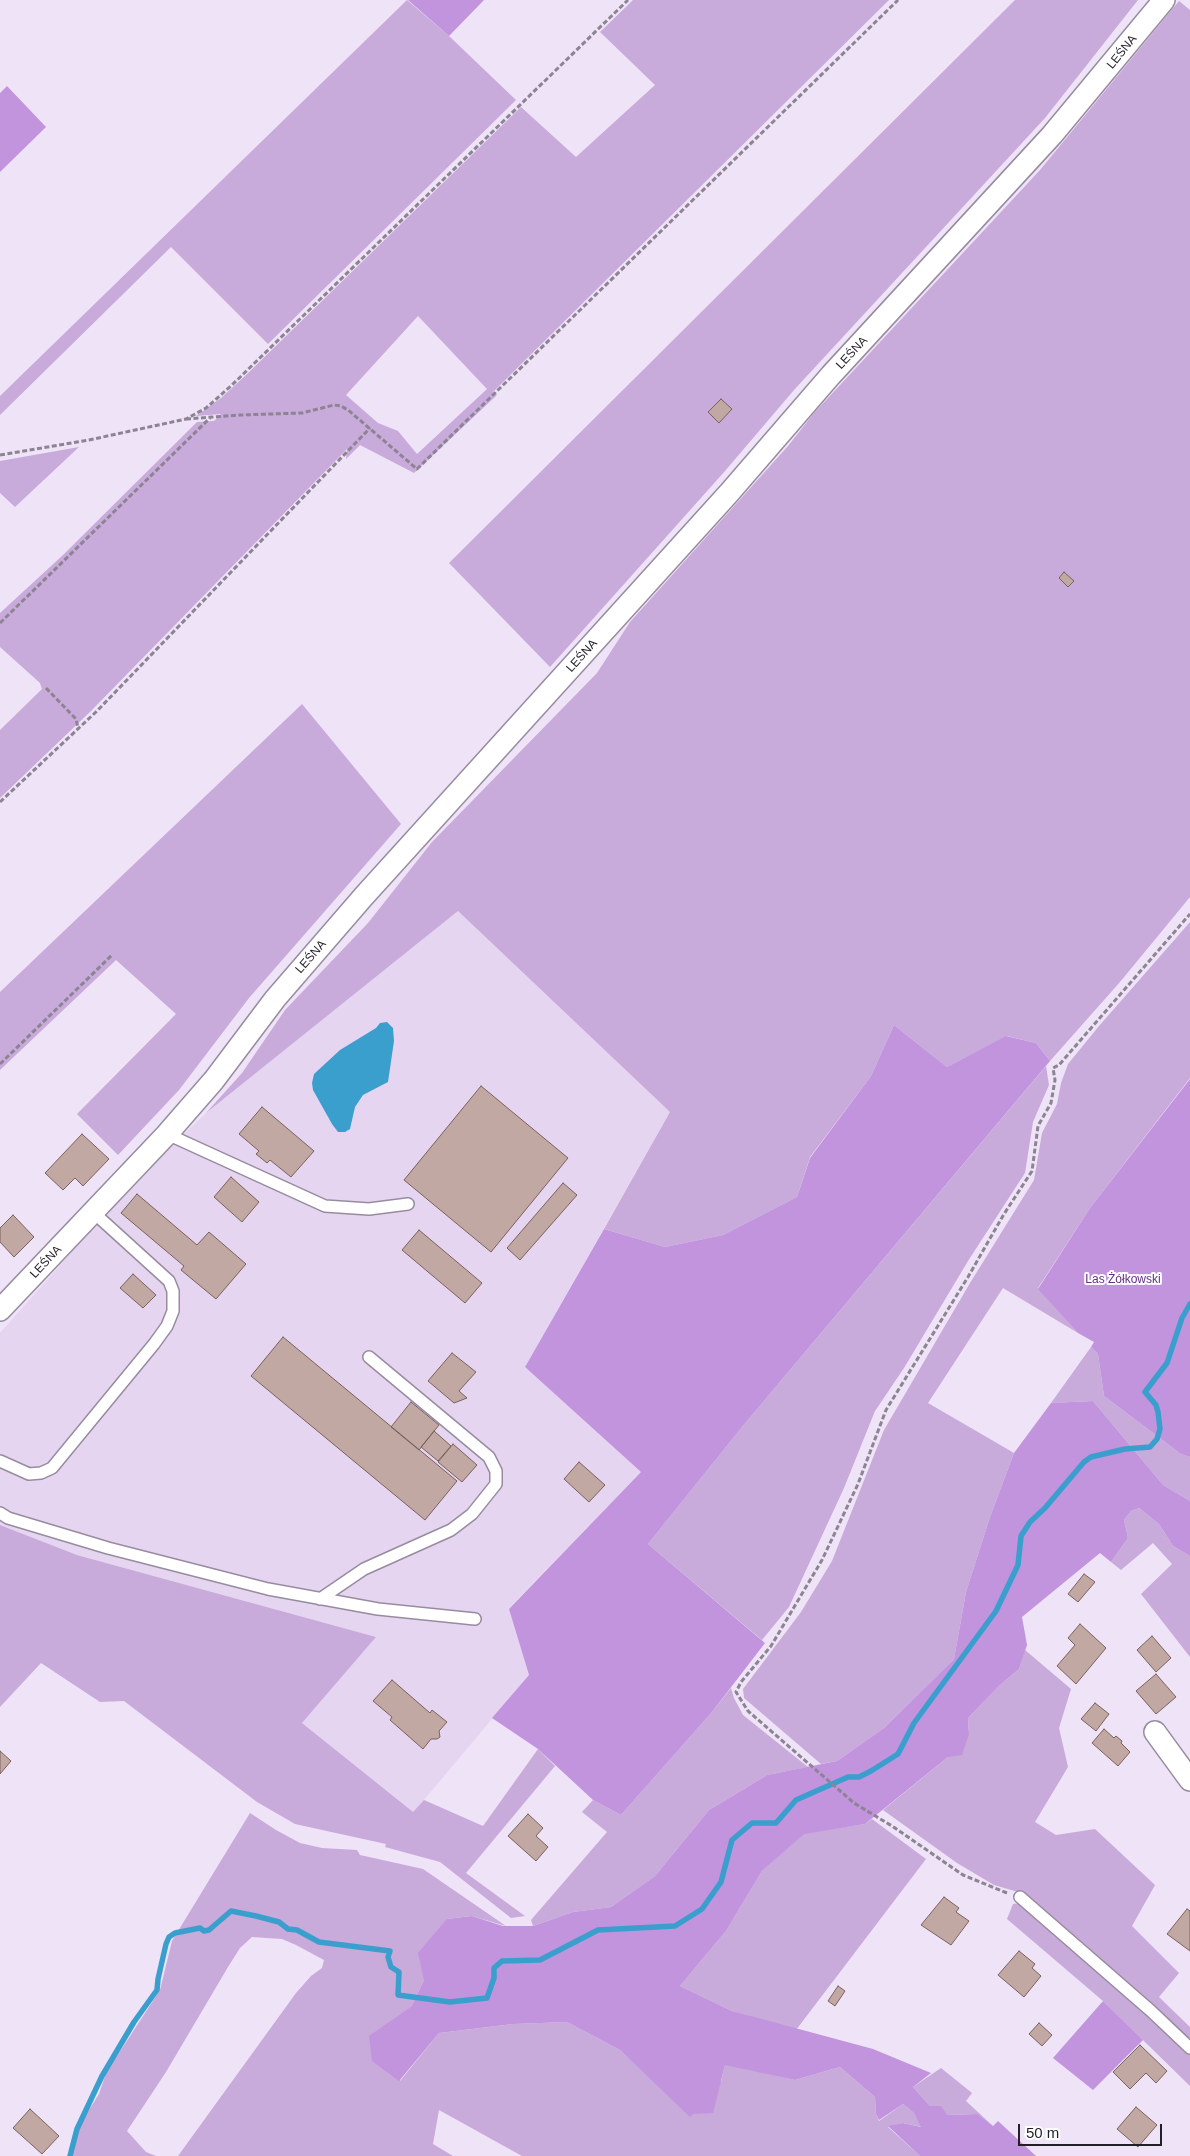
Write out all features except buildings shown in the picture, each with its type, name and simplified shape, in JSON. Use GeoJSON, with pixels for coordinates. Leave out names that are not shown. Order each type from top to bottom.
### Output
{"type":"FeatureCollection","features":[{"type":"Feature","properties":{"kind":"street","name":"LEŚNA"},"geometry":{"type":"LineString","coordinates":[[0,1310],[167,1134],[214,1080],[275,999],[364,896],[683,544],[831,375],[1052,135],[1164,0]]}},
{"type":"Feature","properties":{"kind":"street"},"geometry":{"type":"LineString","coordinates":[[1155,1732],[1190,1780]]}},
{"type":"Feature","properties":{"kind":"lane"},"geometry":{"type":"LineString","coordinates":[[167,1134],[326,1206],[369,1209],[408,1204]]}},
{"type":"Feature","properties":{"kind":"lane"},"geometry":{"type":"LineString","coordinates":[[0,1461],[28,1474],[41,1473],[52,1468],[167,1326],[172,1311],[173,1291],[169,1281],[93,1212]]}},
{"type":"Feature","properties":{"kind":"lane"},"geometry":{"type":"LineString","coordinates":[[320,1599],[364,1569],[451,1530],[472,1514],[496,1484],[496,1470],[489,1457],[369,1357]]}},
{"type":"Feature","properties":{"kind":"lane"},"geometry":{"type":"LineString","coordinates":[[0,1513],[8,1518],[108,1548],[268,1589],[378,1610],[475,1619]]}},
{"type":"Feature","properties":{"kind":"lane"},"geometry":{"type":"LineString","coordinates":[[1020,1897],[1151,2011],[1190,2048]]}},
{"type":"Feature","properties":{"kind":"path"},"geometry":{"type":"LineString","coordinates":[[186,419],[206,408],[232,385],[628,0]]}},
{"type":"Feature","properties":{"kind":"path"},"geometry":{"type":"LineString","coordinates":[[0,455],[89,440],[186,419],[302,413],[334,405],[341,406],[370,428],[417,469],[898,0]]}},
{"type":"Feature","properties":{"kind":"path"},"geometry":{"type":"LineString","coordinates":[[0,623],[210,418]]}},
{"type":"Feature","properties":{"kind":"path"},"geometry":{"type":"LineString","coordinates":[[0,802],[78,728],[198,608],[370,428]]}},
{"type":"Feature","properties":{"kind":"path"},"geometry":{"type":"LineString","coordinates":[[46,688],[76,719],[78,728]]}},
{"type":"Feature","properties":{"kind":"path"},"geometry":{"type":"LineString","coordinates":[[1020,1897],[963,1875],[892,1826],[854,1803],[748,1711],[736,1692],[741,1682],[771,1646],[822,1560],[858,1484],[886,1410],[1032,1171],[1038,1126],[1051,1103],[1056,1080],[1053,1068],[1059,1065],[1190,914]]}},
{"type":"Feature","properties":{"kind":"path"},"geometry":{"type":"LineString","coordinates":[[0,1064],[112,955]]}},
{"type":"Feature","properties":{"kind":"shaded area"},"geometry":{"type":"Polygon","coordinates":[[[407,0],[449,36],[516,100],[268,344],[171,247],[0,415],[0,396],[407,0]]]}},
{"type":"Feature","properties":{"kind":"shaded area"},"geometry":{"type":"Polygon","coordinates":[[[633,0],[889,0],[493,392],[497,395],[414,473],[360,445],[346,459],[347,449],[91,711],[0,798],[0,730],[42,689],[40,683],[0,647],[0,613],[63,555],[197,422],[214,421],[221,414],[196,416],[221,398],[246,375],[521,107],[576,157],[655,85],[600,32],[633,0]],[[418,316],[346,395],[378,423],[398,431],[417,454],[487,389],[418,316]]]}},
{"type":"Feature","properties":{"kind":"shaded area"},"geometry":{"type":"Polygon","coordinates":[[[1015,0],[1138,0],[1045,118],[794,390],[725,471],[550,667],[449,563],[1015,0]]]}},
{"type":"Feature","properties":{"kind":"shaded area"},"geometry":{"type":"Polygon","coordinates":[[[1179,1],[1190,10],[1190,897],[1120,982],[1050,1061],[1036,1043],[1007,1036],[947,1067],[894,1025],[871,1076],[810,1157],[797,1197],[723,1235],[665,1247],[604,1229],[670,1112],[458,911],[206,1113],[242,1073],[285,1010],[368,923],[432,842],[597,673],[630,622],[788,446],[814,413],[1040,170],[1179,1]]]}},
{"type":"Feature","properties":{"kind":"shaded area"},"geometry":{"type":"Polygon","coordinates":[[[79,447],[15,507],[0,493],[0,461],[79,447]]]}},
{"type":"Feature","properties":{"kind":"shaded area"},"geometry":{"type":"Polygon","coordinates":[[[302,704],[401,824],[249,998],[179,1090],[118,1155],[77,1114],[176,1014],[116,960],[0,1070],[0,992],[302,704]]]}},
{"type":"Feature","properties":{"kind":"shaded area"},"geometry":{"type":"Polygon","coordinates":[[[458,911],[670,1112],[525,1367],[641,1472],[509,1608],[529,1675],[413,1813],[302,1723],[376,1637],[77,1555],[0,1525],[0,1333],[138,1177],[206,1113],[458,911]]]}},
{"type":"Feature","properties":{"kind":"shaded area"},"geometry":{"type":"Polygon","coordinates":[[[1190,922],[1190,1078],[1090,1208],[1038,1288],[1078,1333],[1003,1288],[928,1403],[1014,1453],[990,1517],[966,1592],[954,1659],[884,1728],[837,1761],[821,1764],[744,1698],[743,1689],[801,1612],[832,1561],[884,1430],[970,1283],[1034,1180],[1042,1133],[1057,1104],[1061,1083],[1068,1064],[1190,922]]]}},
{"type":"Feature","properties":{"kind":"shaded area"},"geometry":{"type":"Polygon","coordinates":[[[1046,1066],[1049,1085],[1033,1122],[1025,1173],[968,1261],[904,1368],[875,1411],[844,1488],[789,1607],[762,1640],[648,1544],[742,1427],[1046,1066]]]}},
{"type":"Feature","properties":{"kind":"shaded area"},"geometry":{"type":"Polygon","coordinates":[[[1091,1347],[1098,1354],[1104,1396],[1181,1454],[1190,1457],[1190,1501],[1163,1485],[1093,1401],[1051,1403],[1091,1347]]]}},
{"type":"Feature","properties":{"kind":"shaded area"},"geometry":{"type":"Polygon","coordinates":[[[1139,1508],[1159,1524],[1173,1546],[1190,1556],[1190,1657],[1141,1594],[1172,1564],[1153,1543],[1121,1570],[1111,1562],[1128,1538],[1124,1520],[1131,1511],[1139,1508]]]}},
{"type":"Feature","properties":{"kind":"shaded area"},"geometry":{"type":"Polygon","coordinates":[[[0,1525],[77,1555],[376,1637],[302,1723],[413,1812],[424,1800],[483,1826],[538,1749],[555,1766],[466,1873],[525,1916],[511,1918],[440,1862],[385,1847],[386,1844],[295,1824],[257,1802],[124,1701],[100,1702],[41,1663],[0,1707],[0,1525]]]}},
{"type":"Feature","properties":{"kind":"shaded area"},"geometry":{"type":"Polygon","coordinates":[[[1025,1650],[1071,1689],[1059,1728],[1068,1767],[1035,1822],[1056,1835],[1095,1829],[1155,1885],[1132,1926],[1179,1973],[1159,1997],[1190,2027],[1190,2043],[1025,1894],[994,1885],[957,1863],[883,1810],[948,1757],[969,1734],[968,1718],[1000,1685],[1019,1669],[1025,1650]]]}},
{"type":"Feature","properties":{"kind":"shaded area"},"geometry":{"type":"Polygon","coordinates":[[[731,1688],[743,1715],[808,1767],[767,1775],[709,1810],[655,1876],[611,1907],[573,1912],[533,1926],[531,1920],[607,1832],[582,1812],[593,1800],[621,1815],[731,1688]]]}},
{"type":"Feature","properties":{"kind":"shaded area"},"geometry":{"type":"Polygon","coordinates":[[[250,1813],[300,1843],[322,1848],[357,1850],[360,1855],[423,1869],[506,1926],[472,1916],[447,1919],[424,1980],[411,2007],[400,2081],[439,2033],[513,2024],[567,2022],[620,2050],[651,2079],[721,2082],[725,2064],[795,2080],[840,2067],[875,2097],[876,2114],[879,2121],[903,2104],[914,2113],[922,2127],[903,2123],[888,2127],[920,2156],[522,2156],[439,2110],[433,2144],[453,2156],[178,2156],[296,1993],[311,1976],[322,1968],[324,1960],[296,1945],[282,1939],[252,1937],[240,1948],[166,2072],[127,2131],[146,2152],[156,2156],[71,2156],[77,2129],[99,2094],[106,2073],[160,1990],[172,1941],[250,1813]]]}},
{"type":"Feature","properties":{"kind":"shaded area"},"geometry":{"type":"Polygon","coordinates":[[[872,1819],[926,1859],[796,2030],[732,2011],[680,1986],[726,1931],[762,1871],[804,1833],[865,1824],[872,1819]]]}},
{"type":"Feature","properties":{"kind":"shaded area"},"geometry":{"type":"Polygon","coordinates":[[[1020,1903],[1190,2053],[1190,2086],[1103,2001],[1007,1919],[1013,1904],[1020,1903]]]}},
{"type":"Feature","properties":{"kind":"shaded area"},"geometry":{"type":"Polygon","coordinates":[[[941,2068],[972,2093],[966,2101],[993,2126],[978,2114],[947,2115],[930,2106],[913,2087],[941,2068]]]}},
{"type":"Feature","properties":{"kind":"green space"},"geometry":{"type":"Polygon","coordinates":[[[408,0],[484,0],[449,36],[408,0]]]}},
{"type":"Feature","properties":{"kind":"green space"},"geometry":{"type":"Polygon","coordinates":[[[7,86],[46,127],[0,172],[0,93],[7,86]]]}},
{"type":"Feature","properties":{"kind":"green space"},"geometry":{"type":"Polygon","coordinates":[[[894,1025],[947,1067],[1006,1036],[1036,1043],[1050,1061],[742,1427],[648,1544],[765,1643],[712,1712],[621,1815],[593,1800],[538,1749],[492,1718],[529,1675],[509,1609],[641,1472],[525,1367],[604,1229],[665,1247],[723,1235],[797,1197],[810,1158],[871,1076],[894,1025]]]}},
{"type":"Feature","properties":{"kind":"green space","name":"Las Żółkowski"},"geometry":{"type":"Polygon","coordinates":[[[1190,1079],[1190,1457],[1181,1454],[1104,1396],[1098,1354],[1091,1347],[1094,1342],[1078,1333],[1038,1289],[1090,1208],[1190,1079]]]}},
{"type":"Feature","properties":{"kind":"green space"},"geometry":{"type":"Polygon","coordinates":[[[1093,1401],[1163,1485],[1190,1501],[1190,1556],[1173,1546],[1159,1524],[1139,1508],[1131,1511],[1124,1520],[1128,1538],[1111,1562],[1100,1553],[1022,1617],[1027,1645],[1019,1669],[1000,1685],[968,1718],[969,1734],[962,1755],[948,1757],[865,1824],[804,1834],[762,1871],[726,1931],[680,1986],[732,2011],[873,2049],[931,2073],[913,2087],[930,2106],[941,2106],[947,2115],[978,2114],[993,2126],[998,2121],[1036,2156],[920,2156],[888,2126],[903,2123],[921,2127],[914,2113],[903,2104],[879,2120],[876,2114],[875,2097],[840,2067],[795,2080],[725,2065],[713,2113],[693,2114],[690,2117],[620,2050],[567,2022],[513,2024],[439,2033],[399,2081],[372,2061],[369,2036],[411,2007],[424,1980],[418,1953],[447,1919],[472,1916],[503,1926],[533,1926],[573,1912],[611,1907],[655,1876],[709,1810],[767,1775],[837,1761],[884,1728],[954,1659],[966,1592],[990,1517],[1014,1453],[1051,1403],[1093,1401]]]}},
{"type":"Feature","properties":{"kind":"green space"},"geometry":{"type":"Polygon","coordinates":[[[1103,2001],[1143,2040],[1093,2090],[1053,2058],[1103,2001]]]}},
{"type":"Feature","properties":{"kind":"water"},"geometry":{"type":"Polygon","coordinates":[[[387,1022],[393,1028],[394,1041],[388,1082],[363,1095],[355,1107],[350,1129],[345,1132],[338,1132],[313,1090],[314,1074],[340,1050],[376,1028],[380,1023],[387,1022]]]}},
{"type":"Feature","properties":{"kind":"waterway"},"geometry":{"type":"LineString","coordinates":[[70,2156],[77,2129],[102,2076],[134,2022],[157,1990],[169,1937],[175,1933],[200,1928],[204,1931],[209,1930],[231,1911],[279,1922],[288,1929],[297,1930],[319,1942],[390,1951],[388,1957],[391,1967],[399,1972],[398,1995],[450,2002],[487,1998],[494,1978],[494,1968],[502,1961],[540,1960],[598,1930],[675,1926],[702,1909],[721,1882],[732,1840],[752,1823],[776,1823],[796,1800],[848,1777],[859,1777],[898,1754],[914,1723],[996,1611],[1018,1565],[1021,1536],[1030,1522],[1045,1508],[1084,1462],[1091,1457],[1125,1449],[1150,1447],[1157,1439],[1160,1429],[1158,1412],[1156,1405],[1145,1392],[1167,1363],[1182,1318],[1190,1304]]}}]}
